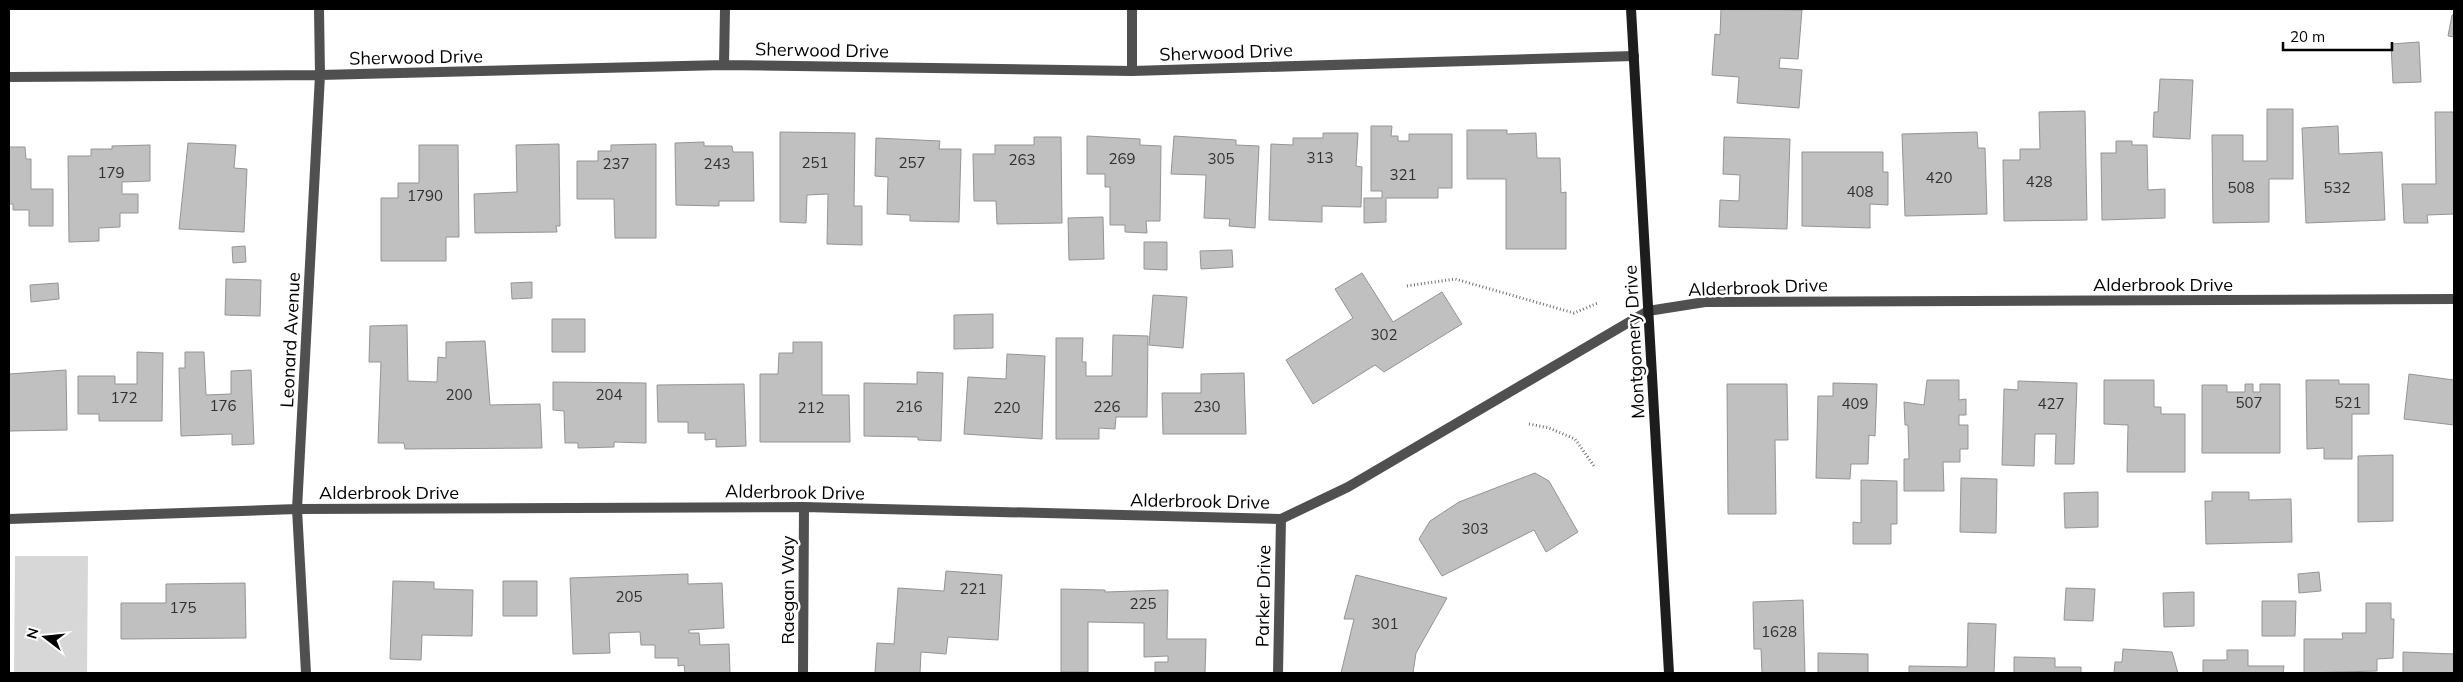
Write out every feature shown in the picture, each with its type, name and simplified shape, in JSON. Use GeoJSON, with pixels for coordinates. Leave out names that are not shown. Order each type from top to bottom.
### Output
{"type":"FeatureCollection","features":[{"type":"Feature","properties":{"kind":"main road","name":"Montgomery Drive"},"geometry":{"type":"LineString","coordinates":[[1632,9],[1669,673]]}},
{"type":"Feature","properties":{"kind":"street","name":"Leonard Avenue"},"geometry":{"type":"LineString","coordinates":[[306,673],[297,509],[320,75],[319,9]]}},
{"type":"Feature","properties":{"kind":"street"},"geometry":{"type":"LineString","coordinates":[[724,65],[725,9]]}},
{"type":"Feature","properties":{"kind":"street"},"geometry":{"type":"LineString","coordinates":[[1132,9],[1132,71]]}},
{"type":"Feature","properties":{"kind":"street","name":"Sherwood Drive"},"geometry":{"type":"LineString","coordinates":[[9,77],[320,75],[724,65],[1132,71],[1634,56]]}},
{"type":"Feature","properties":{"kind":"street","name":"Alderbrook Drive"},"geometry":{"type":"LineString","coordinates":[[9,519],[297,509],[804,508],[1281,519],[1348,487],[1648,310],[1706,302],[2454,299]]}},
{"type":"Feature","properties":{"kind":"street","name":"Raegan Way"},"geometry":{"type":"LineString","coordinates":[[803,673],[804,508]]}},
{"type":"Feature","properties":{"kind":"street","name":"Parker Drive"},"geometry":{"type":"LineString","coordinates":[[1278,673],[1281,519]]}},
{"type":"Feature","properties":{"kind":"path"},"geometry":{"type":"LineString","coordinates":[[1407,286],[1455,279],[1574,313],[1598,303]]}},
{"type":"Feature","properties":{"kind":"path"},"geometry":{"type":"LineString","coordinates":[[1529,424],[1549,428],[1575,440],[1594,466]]}},
{"type":"Feature","properties":{"kind":"shaded area"},"geometry":{"type":"Polygon","coordinates":[[[15,556],[88,556],[87,673],[14,673],[15,556]]]}},
{"type":"Feature","properties":{"kind":"building"},"geometry":{"type":"Polygon","coordinates":[[[1721,9],[1802,10],[1798,59],[1780,58],[1779,68],[1802,70],[1799,108],[1737,103],[1739,77],[1712,75],[1715,34],[1720,35],[1721,9]]]}},
{"type":"Feature","properties":{"kind":"building"},"geometry":{"type":"Polygon","coordinates":[[[2452,15],[2454,15],[2454,37],[2448,36],[2452,15]]]}},
{"type":"Feature","properties":{"kind":"building"},"geometry":{"type":"Polygon","coordinates":[[[2419,42],[2421,82],[2393,83],[2391,44],[2419,42]]]}},
{"type":"Feature","properties":{"kind":"building"},"geometry":{"type":"Polygon","coordinates":[[[2160,79],[2193,80],[2190,139],[2153,137],[2154,112],[2158,112],[2160,79]]]}},
{"type":"Feature","properties":{"kind":"building"},"geometry":{"type":"Polygon","coordinates":[[[2267,109],[2293,109],[2293,179],[2269,179],[2269,222],[2213,223],[2212,135],[2243,135],[2243,161],[2267,161],[2267,109]]]}},
{"type":"Feature","properties":{"kind":"building"},"geometry":{"type":"Polygon","coordinates":[[[2085,111],[2087,220],[2004,221],[2003,160],[2020,160],[2020,149],[2040,149],[2039,112],[2085,111]]]}},
{"type":"Feature","properties":{"kind":"building"},"geometry":{"type":"Polygon","coordinates":[[[2435,112],[2454,112],[2454,214],[2427,215],[2428,223],[2404,223],[2402,184],[2436,184],[2435,112]]]}},
{"type":"Feature","properties":{"kind":"building"},"geometry":{"type":"Polygon","coordinates":[[[1371,126],[1392,126],[1391,136],[1398,136],[1398,141],[1409,141],[1409,134],[1452,134],[1452,188],[1438,188],[1438,198],[1386,198],[1386,222],[1364,223],[1364,198],[1382,198],[1382,191],[1371,191],[1371,126]]]}},
{"type":"Feature","properties":{"kind":"building"},"geometry":{"type":"Polygon","coordinates":[[[2338,126],[2339,154],[2382,152],[2385,220],[2306,223],[2302,128],[2338,126]]]}},
{"type":"Feature","properties":{"kind":"building"},"geometry":{"type":"Polygon","coordinates":[[[1467,130],[1507,130],[1507,134],[1536,133],[1537,158],[1560,158],[1561,193],[1566,192],[1566,249],[1506,249],[1506,179],[1467,179],[1467,130]]]}},
{"type":"Feature","properties":{"kind":"building"},"geometry":{"type":"Polygon","coordinates":[[[780,132],[855,133],[854,206],[862,206],[862,245],[827,244],[828,194],[807,195],[806,223],[780,222],[780,132]]]}},
{"type":"Feature","properties":{"kind":"building"},"geometry":{"type":"Polygon","coordinates":[[[1977,132],[1978,148],[1985,148],[1987,214],[1905,216],[1902,134],[1977,132]]]}},
{"type":"Feature","properties":{"kind":"building"},"geometry":{"type":"Polygon","coordinates":[[[1323,133],[1358,133],[1356,166],[1362,167],[1361,207],[1322,206],[1322,222],[1269,220],[1271,144],[1293,145],[1293,138],[1323,138],[1323,133]]]}},
{"type":"Feature","properties":{"kind":"building"},"geometry":{"type":"Polygon","coordinates":[[[1087,136],[1140,139],[1140,145],[1161,146],[1160,221],[1146,221],[1147,233],[1125,232],[1125,225],[1110,225],[1110,187],[1105,187],[1105,174],[1087,174],[1087,136]]]}},
{"type":"Feature","properties":{"kind":"building"},"geometry":{"type":"Polygon","coordinates":[[[1174,136],[1236,140],[1236,145],[1259,146],[1255,228],[1229,226],[1230,219],[1204,218],[1206,175],[1171,174],[1174,136]]]}},
{"type":"Feature","properties":{"kind":"building"},"geometry":{"type":"Polygon","coordinates":[[[1034,137],[1061,137],[1062,223],[997,224],[996,201],[974,201],[973,154],[995,154],[995,145],[1034,145],[1034,137]]]}},
{"type":"Feature","properties":{"kind":"building"},"geometry":{"type":"Polygon","coordinates":[[[1724,137],[1790,139],[1787,229],[1719,227],[1720,200],[1739,201],[1740,175],[1723,174],[1724,137]]]}},
{"type":"Feature","properties":{"kind":"building"},"geometry":{"type":"Polygon","coordinates":[[[876,138],[940,141],[939,149],[961,149],[959,222],[910,221],[910,215],[887,214],[888,177],[875,176],[876,138]]]}},
{"type":"Feature","properties":{"kind":"building"},"geometry":{"type":"Polygon","coordinates":[[[2116,141],[2132,141],[2132,145],[2147,145],[2148,190],[2165,189],[2165,218],[2102,220],[2101,153],[2116,153],[2116,141]]]}},
{"type":"Feature","properties":{"kind":"building"},"geometry":{"type":"Polygon","coordinates":[[[704,142],[704,146],[732,146],[733,152],[753,152],[754,201],[719,201],[719,206],[676,205],[675,143],[704,142]]]}},
{"type":"Feature","properties":{"kind":"building"},"geometry":{"type":"Polygon","coordinates":[[[188,143],[236,145],[234,168],[247,169],[244,232],[179,229],[188,143]]]}},
{"type":"Feature","properties":{"kind":"building"},"geometry":{"type":"Polygon","coordinates":[[[559,144],[560,226],[556,226],[557,232],[475,233],[474,194],[517,192],[516,145],[559,144]]]}},
{"type":"Feature","properties":{"kind":"building"},"geometry":{"type":"Polygon","coordinates":[[[656,144],[656,238],[615,238],[614,199],[577,199],[577,161],[598,161],[598,151],[611,151],[611,145],[656,144]]]}},
{"type":"Feature","properties":{"kind":"building"},"geometry":{"type":"Polygon","coordinates":[[[150,145],[150,181],[122,182],[122,194],[138,194],[138,213],[120,213],[120,227],[99,228],[99,241],[69,242],[68,156],[91,156],[91,149],[112,149],[112,146],[150,145]]]}},
{"type":"Feature","properties":{"kind":"building"},"geometry":{"type":"Polygon","coordinates":[[[419,145],[458,145],[459,237],[446,237],[446,261],[381,261],[381,198],[398,198],[398,183],[419,183],[419,145]]]}},
{"type":"Feature","properties":{"kind":"building"},"geometry":{"type":"Polygon","coordinates":[[[9,147],[25,147],[26,159],[31,159],[31,189],[53,189],[53,226],[29,226],[29,210],[13,210],[13,204],[9,204],[9,147]]]}},
{"type":"Feature","properties":{"kind":"building"},"geometry":{"type":"Polygon","coordinates":[[[1802,152],[1883,152],[1883,172],[1888,172],[1888,205],[1870,204],[1870,228],[1802,226],[1802,152]]]}},
{"type":"Feature","properties":{"kind":"building"},"geometry":{"type":"Polygon","coordinates":[[[1103,217],[1104,259],[1069,260],[1068,218],[1103,217]]]}},
{"type":"Feature","properties":{"kind":"building"},"geometry":{"type":"Polygon","coordinates":[[[1144,242],[1167,242],[1167,270],[1144,269],[1144,242]]]}},
{"type":"Feature","properties":{"kind":"building"},"geometry":{"type":"Polygon","coordinates":[[[245,246],[246,262],[233,263],[232,247],[245,246]]]}},
{"type":"Feature","properties":{"kind":"building"},"geometry":{"type":"Polygon","coordinates":[[[1232,250],[1233,267],[1201,269],[1200,251],[1232,250]]]}},
{"type":"Feature","properties":{"kind":"building"},"geometry":{"type":"Polygon","coordinates":[[[1362,273],[1393,322],[1442,292],[1462,324],[1384,372],[1375,365],[1313,404],[1286,360],[1353,318],[1335,289],[1362,273]]]}},
{"type":"Feature","properties":{"kind":"building"},"geometry":{"type":"Polygon","coordinates":[[[226,279],[261,280],[260,316],[225,315],[226,279]]]}},
{"type":"Feature","properties":{"kind":"building"},"geometry":{"type":"Polygon","coordinates":[[[532,282],[532,298],[512,299],[511,283],[532,282]]]}},
{"type":"Feature","properties":{"kind":"building"},"geometry":{"type":"Polygon","coordinates":[[[58,283],[59,299],[31,302],[30,285],[58,283]]]}},
{"type":"Feature","properties":{"kind":"building"},"geometry":{"type":"Polygon","coordinates":[[[1153,295],[1187,297],[1183,348],[1149,345],[1153,295]]]}},
{"type":"Feature","properties":{"kind":"building"},"geometry":{"type":"Polygon","coordinates":[[[993,314],[993,348],[954,349],[954,315],[993,314]]]}},
{"type":"Feature","properties":{"kind":"building"},"geometry":{"type":"Polygon","coordinates":[[[552,319],[585,319],[585,352],[552,352],[552,319]]]}},
{"type":"Feature","properties":{"kind":"building"},"geometry":{"type":"Polygon","coordinates":[[[407,325],[408,381],[437,382],[438,357],[446,358],[446,342],[485,341],[490,405],[540,404],[542,448],[405,449],[404,443],[378,443],[381,362],[369,362],[370,326],[407,325]]]}},
{"type":"Feature","properties":{"kind":"building"},"geometry":{"type":"Polygon","coordinates":[[[1113,335],[1148,336],[1147,417],[1116,417],[1115,429],[1099,428],[1099,439],[1056,439],[1056,338],[1083,338],[1082,362],[1086,362],[1086,376],[1112,376],[1113,335]]]}},
{"type":"Feature","properties":{"kind":"building"},"geometry":{"type":"Polygon","coordinates":[[[793,342],[822,342],[822,395],[849,395],[850,442],[760,442],[760,374],[778,374],[779,353],[793,353],[793,342]]]}},
{"type":"Feature","properties":{"kind":"building"},"geometry":{"type":"Polygon","coordinates":[[[137,352],[163,353],[162,421],[99,421],[99,414],[78,414],[78,376],[115,376],[115,384],[137,384],[137,352]]]}},
{"type":"Feature","properties":{"kind":"building"},"geometry":{"type":"Polygon","coordinates":[[[185,352],[204,352],[206,395],[231,394],[231,371],[251,370],[254,444],[232,445],[232,434],[181,436],[179,368],[185,368],[185,352]]]}},
{"type":"Feature","properties":{"kind":"building"},"geometry":{"type":"Polygon","coordinates":[[[1007,354],[1045,356],[1042,439],[964,434],[968,377],[1006,379],[1007,354]]]}},
{"type":"Feature","properties":{"kind":"building"},"geometry":{"type":"Polygon","coordinates":[[[66,370],[67,430],[9,431],[9,374],[66,370]]]}},
{"type":"Feature","properties":{"kind":"building"},"geometry":{"type":"Polygon","coordinates":[[[917,372],[943,373],[941,441],[918,440],[918,437],[864,436],[864,383],[917,384],[917,372]]]}},
{"type":"Feature","properties":{"kind":"building"},"geometry":{"type":"Polygon","coordinates":[[[1244,373],[1246,434],[1163,434],[1162,393],[1201,393],[1201,374],[1244,373]]]}},
{"type":"Feature","properties":{"kind":"building"},"geometry":{"type":"Polygon","coordinates":[[[2409,374],[2454,380],[2454,425],[2404,419],[2409,374]]]}},
{"type":"Feature","properties":{"kind":"building"},"geometry":{"type":"Polygon","coordinates":[[[1927,380],[1959,380],[1959,400],[1966,399],[1966,415],[1959,415],[1959,425],[1968,425],[1968,449],[1960,449],[1960,462],[1943,462],[1944,491],[1904,491],[1904,459],[1909,459],[1908,425],[1905,425],[1904,402],[1924,405],[1927,380]]]}},
{"type":"Feature","properties":{"kind":"building"},"geometry":{"type":"Polygon","coordinates":[[[2104,380],[2154,380],[2154,407],[2161,407],[2161,414],[2185,414],[2185,472],[2127,472],[2128,425],[2104,424],[2104,380]]]}},
{"type":"Feature","properties":{"kind":"building"},"geometry":{"type":"Polygon","coordinates":[[[2306,380],[2339,380],[2339,384],[2369,384],[2369,414],[2352,414],[2352,459],[2324,459],[2324,448],[2307,449],[2306,380]]]}},
{"type":"Feature","properties":{"kind":"building"},"geometry":{"type":"Polygon","coordinates":[[[2018,381],[2077,383],[2074,464],[2055,464],[2056,434],[2035,434],[2034,466],[2002,465],[2004,389],[2018,390],[2018,381]]]}},
{"type":"Feature","properties":{"kind":"building"},"geometry":{"type":"Polygon","coordinates":[[[553,382],[646,383],[646,443],[614,442],[614,447],[578,448],[578,443],[565,443],[564,411],[553,410],[553,382]]]}},
{"type":"Feature","properties":{"kind":"building"},"geometry":{"type":"Polygon","coordinates":[[[1833,383],[1877,384],[1875,436],[1869,435],[1868,464],[1851,464],[1850,479],[1816,478],[1818,396],[1833,396],[1833,383]]]}},
{"type":"Feature","properties":{"kind":"building"},"geometry":{"type":"Polygon","coordinates":[[[744,384],[746,446],[716,447],[716,439],[705,440],[705,433],[688,433],[688,422],[658,422],[657,385],[744,384]]]}},
{"type":"Feature","properties":{"kind":"building"},"geometry":{"type":"Polygon","coordinates":[[[1727,384],[1787,384],[1788,440],[1775,440],[1776,514],[1728,514],[1727,384]]]}},
{"type":"Feature","properties":{"kind":"building"},"geometry":{"type":"Polygon","coordinates":[[[2245,384],[2253,384],[2253,392],[2260,392],[2260,384],[2280,384],[2280,453],[2202,453],[2202,385],[2227,385],[2227,392],[2245,392],[2245,384]]]}},
{"type":"Feature","properties":{"kind":"building"},"geometry":{"type":"Polygon","coordinates":[[[2393,455],[2393,521],[2358,522],[2358,456],[2393,455]]]}},
{"type":"Feature","properties":{"kind":"building"},"geometry":{"type":"Polygon","coordinates":[[[1535,473],[1549,481],[1578,532],[1546,552],[1534,530],[1442,576],[1419,539],[1430,521],[1459,502],[1535,473]]]}},
{"type":"Feature","properties":{"kind":"building"},"geometry":{"type":"Polygon","coordinates":[[[1961,478],[1997,479],[1996,533],[1960,532],[1961,478]]]}},
{"type":"Feature","properties":{"kind":"building"},"geometry":{"type":"Polygon","coordinates":[[[1861,480],[1897,481],[1897,524],[1891,524],[1891,544],[1853,544],[1853,522],[1861,523],[1861,480]]]}},
{"type":"Feature","properties":{"kind":"building"},"geometry":{"type":"Polygon","coordinates":[[[2098,492],[2098,527],[2065,528],[2064,493],[2098,492]]]}},
{"type":"Feature","properties":{"kind":"building"},"geometry":{"type":"Polygon","coordinates":[[[2212,492],[2249,492],[2249,500],[2291,499],[2292,542],[2206,544],[2205,501],[2212,501],[2212,492]]]}},
{"type":"Feature","properties":{"kind":"building"},"geometry":{"type":"Polygon","coordinates":[[[946,571],[1002,575],[998,640],[948,637],[946,654],[921,652],[920,673],[875,673],[877,643],[894,644],[898,588],[944,591],[946,571]]]}},
{"type":"Feature","properties":{"kind":"building"},"geometry":{"type":"Polygon","coordinates":[[[2319,572],[2321,591],[2299,593],[2298,574],[2319,572]]]}},
{"type":"Feature","properties":{"kind":"building"},"geometry":{"type":"Polygon","coordinates":[[[688,574],[688,584],[722,583],[724,628],[689,630],[689,633],[699,633],[700,645],[729,644],[730,673],[685,673],[684,665],[678,666],[678,658],[655,658],[655,645],[641,645],[640,632],[609,633],[610,653],[573,654],[570,578],[688,574]]]}},
{"type":"Feature","properties":{"kind":"building"},"geometry":{"type":"Polygon","coordinates":[[[1356,575],[1447,598],[1416,653],[1413,673],[1341,673],[1354,619],[1344,619],[1356,575]]]}},
{"type":"Feature","properties":{"kind":"building"},"geometry":{"type":"Polygon","coordinates":[[[393,581],[434,582],[434,589],[473,590],[472,636],[422,635],[421,660],[390,659],[393,581]]]}},
{"type":"Feature","properties":{"kind":"building"},"geometry":{"type":"Polygon","coordinates":[[[503,581],[537,581],[537,616],[503,616],[503,581]]]}},
{"type":"Feature","properties":{"kind":"building"},"geometry":{"type":"Polygon","coordinates":[[[245,583],[246,638],[121,639],[121,603],[166,603],[166,584],[245,583]]]}},
{"type":"Feature","properties":{"kind":"building"},"geometry":{"type":"Polygon","coordinates":[[[2066,588],[2095,589],[2093,621],[2064,620],[2066,588]]]}},
{"type":"Feature","properties":{"kind":"building"},"geometry":{"type":"Polygon","coordinates":[[[1061,589],[1105,590],[1105,592],[1168,590],[1167,639],[1206,639],[1205,673],[1155,673],[1155,662],[1168,662],[1168,656],[1144,657],[1144,623],[1088,622],[1088,672],[1061,672],[1061,589]]]}},
{"type":"Feature","properties":{"kind":"building"},"geometry":{"type":"Polygon","coordinates":[[[2194,592],[2194,626],[2164,627],[2163,593],[2194,592]]]}},
{"type":"Feature","properties":{"kind":"building"},"geometry":{"type":"Polygon","coordinates":[[[1803,600],[1805,673],[1762,673],[1761,649],[1754,649],[1753,602],[1803,600]]]}},
{"type":"Feature","properties":{"kind":"building"},"geometry":{"type":"Polygon","coordinates":[[[2262,601],[2296,601],[2295,636],[2262,636],[2262,601]]]}},
{"type":"Feature","properties":{"kind":"building"},"geometry":{"type":"Polygon","coordinates":[[[2366,603],[2391,603],[2391,619],[2394,619],[2393,658],[2377,659],[2377,671],[2304,673],[2304,639],[2343,639],[2342,633],[2366,633],[2366,603]]]}},
{"type":"Feature","properties":{"kind":"building"},"geometry":{"type":"Polygon","coordinates":[[[1968,623],[1996,624],[1994,673],[1909,673],[1909,666],[1967,667],[1968,623]]]}},
{"type":"Feature","properties":{"kind":"building"},"geometry":{"type":"Polygon","coordinates":[[[2123,649],[2172,652],[2178,673],[2114,673],[2115,662],[2122,662],[2123,649]]]}},
{"type":"Feature","properties":{"kind":"building"},"geometry":{"type":"Polygon","coordinates":[[[2227,650],[2248,650],[2248,666],[2284,666],[2283,673],[2203,673],[2203,660],[2227,660],[2227,650]]]}},
{"type":"Feature","properties":{"kind":"building"},"geometry":{"type":"Polygon","coordinates":[[[2403,652],[2454,654],[2454,673],[2403,673],[2403,652]]]}},
{"type":"Feature","properties":{"kind":"building"},"geometry":{"type":"Polygon","coordinates":[[[1818,653],[1868,654],[1868,673],[1818,673],[1818,653]]]}},
{"type":"Feature","properties":{"kind":"building"},"geometry":{"type":"Polygon","coordinates":[[[2014,657],[2055,658],[2055,667],[2081,667],[2081,673],[2014,673],[2014,657]]]}}]}
